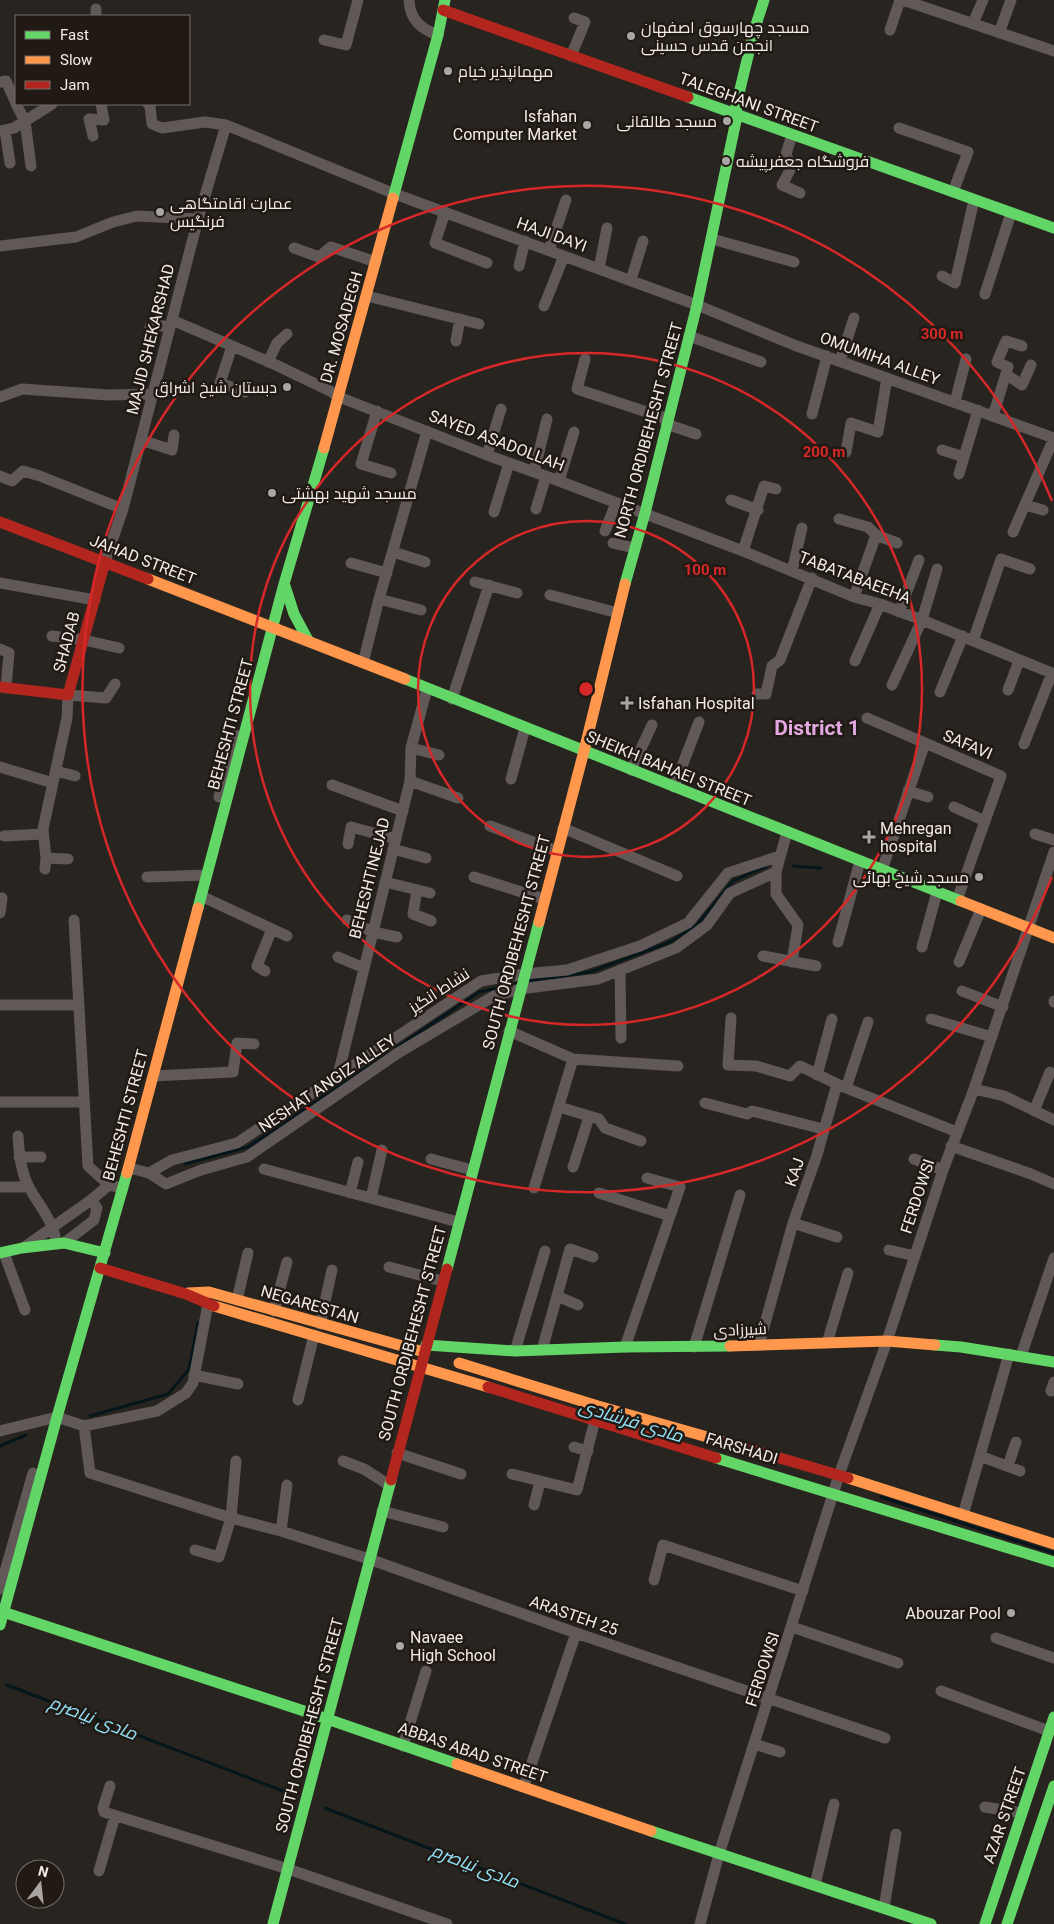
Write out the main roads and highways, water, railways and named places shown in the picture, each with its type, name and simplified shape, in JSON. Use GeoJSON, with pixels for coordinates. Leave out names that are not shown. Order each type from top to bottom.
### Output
{"type":"FeatureCollection","features":[{"type":"Feature","properties":{"kind":"main road","name":"NORTH ORDIBEHESHT STREET"},"geometry":{"type":"LineString","coordinates":[[584,751],[697,305],[737,116],[736,106],[754,31],[764,0]]}},
{"type":"Feature","properties":{"kind":"main road","name":"TALEGHANI STREET"},"geometry":{"type":"LineString","coordinates":[[440,6],[571,56],[1054,228]]}},
{"type":"Feature","properties":{"kind":"main road","name":"DR. MOSADEGH"},"geometry":{"type":"LineString","coordinates":[[268,630],[284,584],[367,296],[438,35],[440,6]]}},
{"type":"Feature","properties":{"kind":"main road","name":"JAHAD STREET"},"geometry":{"type":"LineString","coordinates":[[0,522],[105,562],[268,630]]}},
{"type":"Feature","properties":{"kind":"main road","name":"SHADAB"},"geometry":{"type":"LineString","coordinates":[[3,687],[68,694],[105,562]]}},
{"type":"Feature","properties":{"kind":"main road"},"geometry":{"type":"LineString","coordinates":[[284,584],[293,614],[300,630],[308,640]]}},
{"type":"Feature","properties":{"kind":"main road","name":"SHEIKH BAHAEI STREET"},"geometry":{"type":"LineString","coordinates":[[268,630],[308,640],[1054,938]]}},
{"type":"Feature","properties":{"kind":"main road","name":"BEHESHTI STREET"},"geometry":{"type":"LineString","coordinates":[[0,1625],[1,1609],[53,1418],[100,1268],[116,1187],[129,1168],[201,896],[203,875],[268,630]]}},
{"type":"Feature","properties":{"kind":"main road","name":"SOUTH ORDIBEHESHT STREET"},"geometry":{"type":"LineString","coordinates":[[276,1923],[288,1870],[442,1281],[584,751]]}},
{"type":"Feature","properties":{"kind":"main road"},"geometry":{"type":"LineString","coordinates":[[2,1253],[22,1248],[61,1244],[102,1252]]}},
{"type":"Feature","properties":{"kind":"main road","name":"NEGARESTAN"},"geometry":{"type":"LineString","coordinates":[[100,1268],[186,1294],[208,1304],[420,1366]]}},
{"type":"Feature","properties":{"kind":"main road","name":"NEGARESTAN"},"geometry":{"type":"LineString","coordinates":[[186,1294],[209,1292],[320,1324],[425,1349]]}},
{"type":"Feature","properties":{"kind":"main road","name":"شیرزادی"},"geometry":{"type":"LineString","coordinates":[[425,1349],[515,1351],[887,1341],[961,1347],[1054,1362]]}},
{"type":"Feature","properties":{"kind":"main road","name":"FARSHADI"},"geometry":{"type":"LineString","coordinates":[[459,1363],[598,1406],[839,1475],[1054,1544]]}},
{"type":"Feature","properties":{"kind":"main road","name":"FARSHADI"},"geometry":{"type":"LineString","coordinates":[[420,1366],[1054,1562]]}},
{"type":"Feature","properties":{"kind":"main road"},"geometry":{"type":"LineString","coordinates":[[595,1420],[598,1406]]}},
{"type":"Feature","properties":{"kind":"main road","name":"ABBAS ABAD STREET"},"geometry":{"type":"LineString","coordinates":[[1,1609],[719,1854],[931,1924]]}},
{"type":"Feature","properties":{"kind":"main road","name":"AZAR STREET"},"geometry":{"type":"LineString","coordinates":[[984,1924],[1054,1717]]}},
{"type":"Feature","properties":{"kind":"main road"},"geometry":{"type":"LineString","coordinates":[[1008,1924],[1054,1786]]}},
{"type":"Feature","properties":{"kind":"waterway"},"geometry":{"type":"LineString","coordinates":[[793,866],[821,868]]}},
{"type":"Feature","properties":{"kind":"waterway"},"geometry":{"type":"LineString","coordinates":[[529,981],[590,972],[670,942],[697,925],[733,881],[765,867]]}},
{"type":"Feature","properties":{"kind":"waterway"},"geometry":{"type":"LineString","coordinates":[[396,1048],[479,992],[516,984]]}},
{"type":"Feature","properties":{"kind":"waterway"},"geometry":{"type":"LineString","coordinates":[[185,1164],[248,1147],[388,1053]]}},
{"type":"Feature","properties":{"kind":"waterway","name":"مادی فرشادی"},"geometry":{"type":"LineString","coordinates":[[90,1416],[168,1394],[189,1369],[198,1323]]}},
{"type":"Feature","properties":{"kind":"waterway","name":"مادی فرشادی"},"geometry":{"type":"LineString","coordinates":[[0,1446],[26,1435]]}},
{"type":"Feature","properties":{"kind":"waterway","name":"مادی فرشادی"},"geometry":{"type":"LineString","coordinates":[[881,1497],[1054,1553]]}},
{"type":"Feature","properties":{"kind":"waterway","name":"مادی نیاصرم"},"geometry":{"type":"LineString","coordinates":[[7,1685],[291,1794]]}},
{"type":"Feature","properties":{"kind":"waterway","name":"مادی نیاصرم"},"geometry":{"type":"LineString","coordinates":[[325,1808],[625,1924]]}},
{"type":"Feature","properties":{"kind":"place","name":"مسجد چهارسوق اصفهان انجمن قدس حسینی"},"geometry":{"type":"Point","coordinates":[631,36]}},
{"type":"Feature","properties":{"kind":"place","name":"مهمانپذیر خیام"},"geometry":{"type":"Point","coordinates":[448,71]}},
{"type":"Feature","properties":{"kind":"place","name":"مسجد طالقانی"},"geometry":{"type":"Point","coordinates":[727,121]}},
{"type":"Feature","properties":{"kind":"place","name":"Isfahan Computer Market"},"geometry":{"type":"Point","coordinates":[587,125]}},
{"type":"Feature","properties":{"kind":"place","name":"فروشگاه جعفرپیشه"},"geometry":{"type":"Point","coordinates":[726,161]}},
{"type":"Feature","properties":{"kind":"place","name":"عمارت اقامتگاهی فرنگیس"},"geometry":{"type":"Point","coordinates":[160,212]}},
{"type":"Feature","properties":{"kind":"place","name":"دبستان شیخ اشراق"},"geometry":{"type":"Point","coordinates":[287,387]}},
{"type":"Feature","properties":{"kind":"place","name":"مسجد شهید بهشتی"},"geometry":{"type":"Point","coordinates":[272,493]}},
{"type":"Feature","properties":{"kind":"place","name":"Isfahan Hospital"},"geometry":{"type":"Point","coordinates":[627,703]}},
{"type":"Feature","properties":{"kind":"place","name":"Mehregan hospital"},"geometry":{"type":"Point","coordinates":[869,837]}},
{"type":"Feature","properties":{"kind":"place","name":"مسجد شیخ بهائی"},"geometry":{"type":"Point","coordinates":[979,877]}},
{"type":"Feature","properties":{"kind":"place","name":"Abouzar Pool"},"geometry":{"type":"Point","coordinates":[1011,1613]}},
{"type":"Feature","properties":{"kind":"place","name":"Navaee High School"},"geometry":{"type":"Point","coordinates":[400,1646]}},
{"type":"Feature","properties":{"kind":"district","name":"District 1"},"geometry":{"type":"Point","coordinates":[817,728]}}]}
